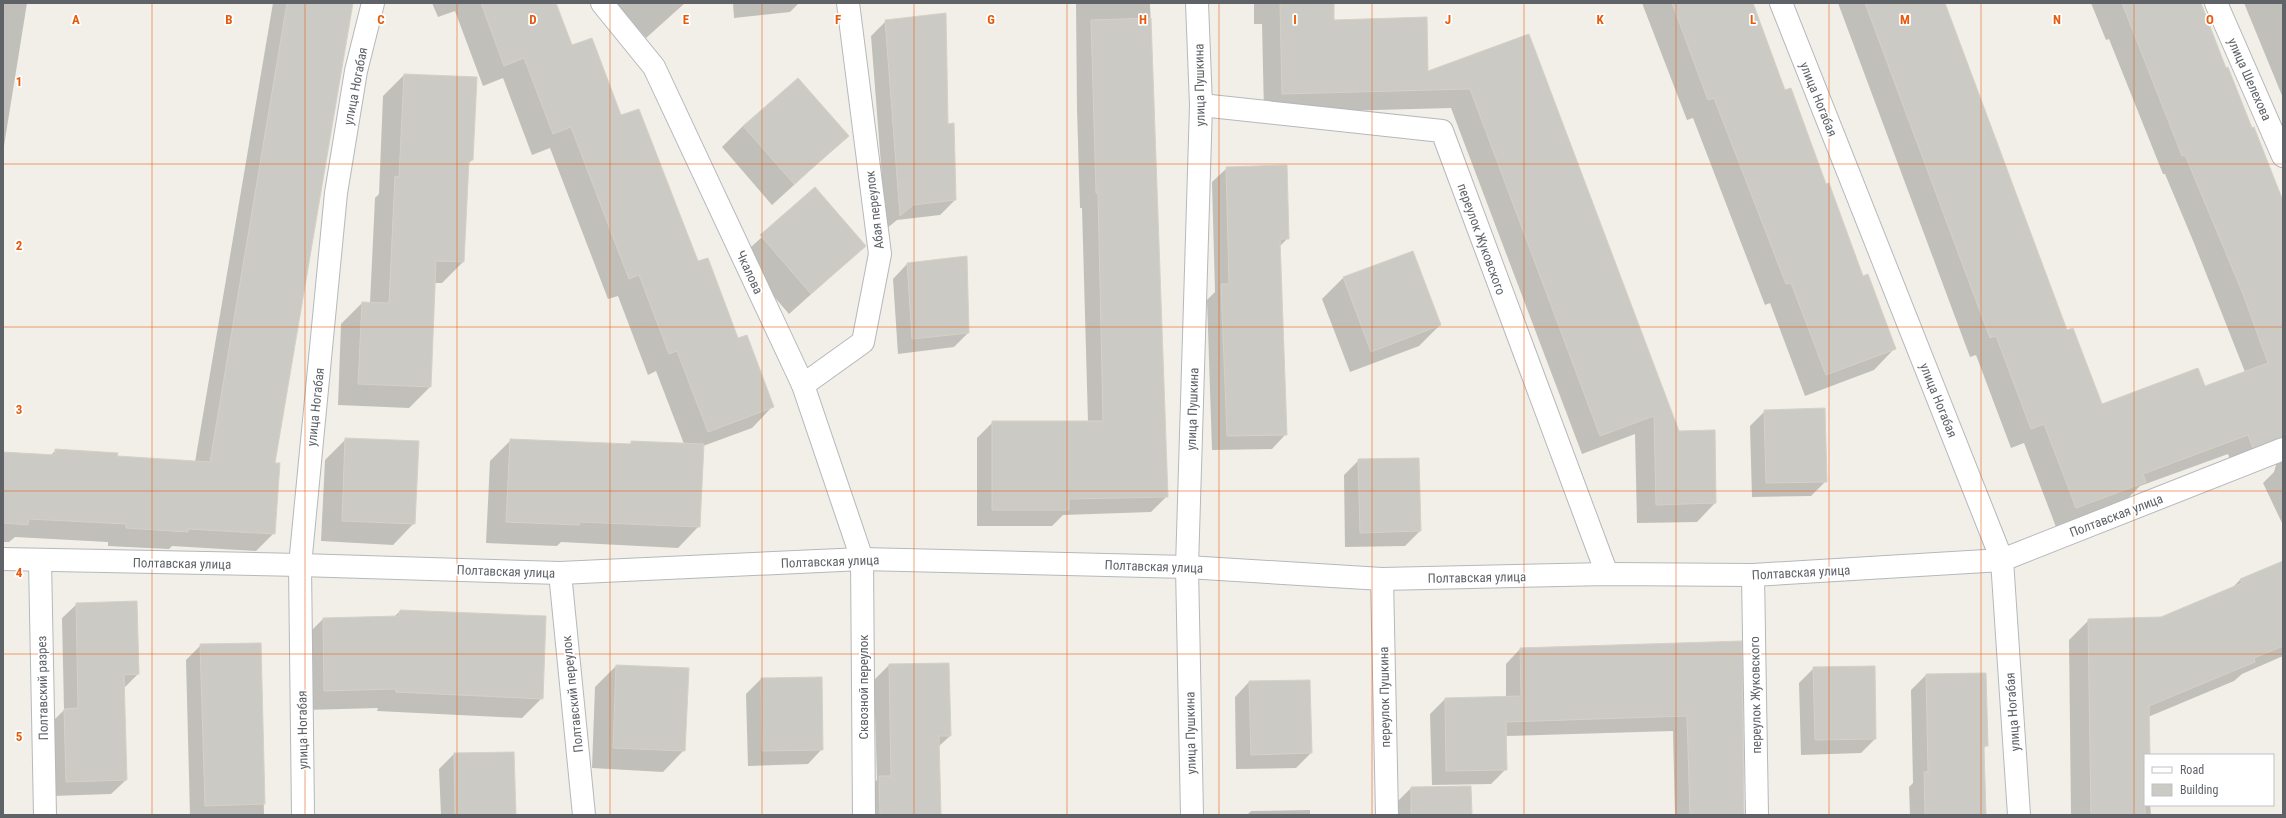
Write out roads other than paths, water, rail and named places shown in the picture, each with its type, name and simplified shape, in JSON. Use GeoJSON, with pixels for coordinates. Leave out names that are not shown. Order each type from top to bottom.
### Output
{"type":"FeatureCollection","features":[{"type":"Feature","properties":{"kind":"street","name":"улица Ногабая"},"geometry":{"type":"LineString","coordinates":[[303,815],[300,565],[336,193],[356,71],[373,3]]}},
{"type":"Feature","properties":{"kind":"street","name":"Чкалова"},"geometry":{"type":"LineString","coordinates":[[602,3],[654,67],[803,385],[862,559]]}},
{"type":"Feature","properties":{"kind":"street","name":"Абая переулок"},"geometry":{"type":"LineString","coordinates":[[803,385],[863,342],[880,254],[848,3]]}},
{"type":"Feature","properties":{"kind":"street","name":"улица Пушкина"},"geometry":{"type":"LineString","coordinates":[[1192,815],[1187,567],[1201,106],[1197,3]]}},
{"type":"Feature","properties":{"kind":"street","name":"улица Ногабая"},"geometry":{"type":"LineString","coordinates":[[1781,3],[2002,560],[2019,815]]}},
{"type":"Feature","properties":{"kind":"street","name":"улица Шелехова"},"geometry":{"type":"LineString","coordinates":[[2216,3],[2283,156]]}},
{"type":"Feature","properties":{"kind":"street","name":"переулок Жуковского"},"geometry":{"type":"LineString","coordinates":[[1201,106],[1442,131],[1607,574]]}},
{"type":"Feature","properties":{"kind":"street","name":"Полтавская улица"},"geometry":{"type":"LineString","coordinates":[[3,560],[300,565],[560,573],[862,559],[1187,567],[1382,579],[1607,574],[1753,575],[2002,560],[2283,449]]}},
{"type":"Feature","properties":{"kind":"street","name":"Сквозной переулок"},"geometry":{"type":"LineString","coordinates":[[862,559],[864,815]]}},
{"type":"Feature","properties":{"kind":"street","name":"Полтавский разрез"},"geometry":{"type":"LineString","coordinates":[[40,561],[45,815]]}},
{"type":"Feature","properties":{"kind":"street","name":"Полтавский переулок"},"geometry":{"type":"LineString","coordinates":[[560,573],[584,815]]}},
{"type":"Feature","properties":{"kind":"street","name":"переулок Жуковского"},"geometry":{"type":"LineString","coordinates":[[1753,575],[1757,815]]}},
{"type":"Feature","properties":{"kind":"street","name":"переулок Пушкина"},"geometry":{"type":"LineString","coordinates":[[1382,579],[1387,815]]}}]}
